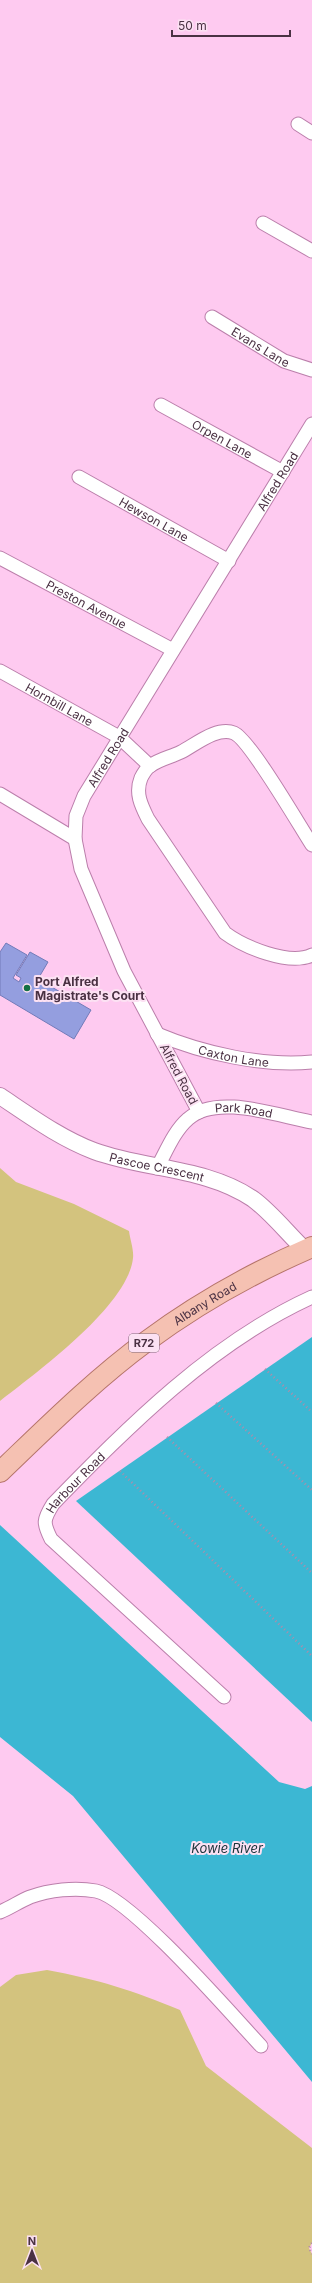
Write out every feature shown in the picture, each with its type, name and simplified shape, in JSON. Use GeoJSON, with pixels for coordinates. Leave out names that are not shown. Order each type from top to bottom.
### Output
{"type":"FeatureCollection","features":[{"type":"Feature","properties":{"kind":"main road","name":"Albany Road"},"geometry":{"type":"LineString","coordinates":[[0,1472],[84,1393],[147,1341],[208,1301],[309,1248]]}},
{"type":"Feature","properties":{"kind":"street"},"geometry":{"type":"LineString","coordinates":[[298,124],[312,133]]}},
{"type":"Feature","properties":{"kind":"street"},"geometry":{"type":"LineString","coordinates":[[263,223],[312,251]]}},
{"type":"Feature","properties":{"kind":"street","name":"Evans Lane"},"geometry":{"type":"LineString","coordinates":[[212,317],[284,361],[312,370]]}},
{"type":"Feature","properties":{"kind":"street","name":"Orpen Lane"},"geometry":{"type":"LineString","coordinates":[[161,405],[283,472]]}},
{"type":"Feature","properties":{"kind":"street","name":"Alfred Road"},"geometry":{"type":"LineString","coordinates":[[199,1112],[124,971],[81,869],[75,839],[78,807],[119,737],[312,424]]}},
{"type":"Feature","properties":{"kind":"street","name":"Hewson Lane"},"geometry":{"type":"LineString","coordinates":[[79,477],[228,561]]}},
{"type":"Feature","properties":{"kind":"street","name":"Preston Avenue"},"geometry":{"type":"LineString","coordinates":[[0,558],[173,650]]}},
{"type":"Feature","properties":{"kind":"street","name":"Hornbill Lane"},"geometry":{"type":"LineString","coordinates":[[0,671],[119,737],[150,766]]}},
{"type":"Feature","properties":{"kind":"street"},"geometry":{"type":"LineString","coordinates":[[312,845],[258,760],[240,737],[233,733],[219,732],[150,766],[141,778],[138,794],[140,804],[225,933],[240,943],[287,958],[312,955]]}},
{"type":"Feature","properties":{"kind":"street"},"geometry":{"type":"LineString","coordinates":[[0,794],[75,839]]}},
{"type":"Feature","properties":{"kind":"street","name":"Caxton Lane"},"geometry":{"type":"LineString","coordinates":[[157,1034],[199,1049],[290,1064],[312,1062]]}},
{"type":"Feature","properties":{"kind":"street","name":"Pascoe Crescent"},"geometry":{"type":"LineString","coordinates":[[0,1096],[70,1141],[111,1157],[157,1168],[194,1174],[238,1191],[253,1200],[309,1248]]}},
{"type":"Feature","properties":{"kind":"street","name":"Park Road"},"geometry":{"type":"LineString","coordinates":[[157,1168],[180,1128],[188,1118],[212,1107],[223,1106],[312,1122]]}},
{"type":"Feature","properties":{"kind":"street","name":"Harbour Road"},"geometry":{"type":"LineString","coordinates":[[224,1697],[51,1539],[44,1527],[46,1516],[53,1504],[134,1424],[198,1369],[232,1344],[312,1297]]}},
{"type":"Feature","properties":{"kind":"street"},"geometry":{"type":"LineString","coordinates":[[0,1912],[29,1897],[70,1890],[98,1891],[110,1897],[126,1907],[179,1958],[261,2046]]}},
{"type":"Feature","properties":{"kind":"path"},"geometry":{"type":"LineString","coordinates":[[265,1369],[312,1412]]}},
{"type":"Feature","properties":{"kind":"path"},"geometry":{"type":"LineString","coordinates":[[216,1403],[312,1490]]}},
{"type":"Feature","properties":{"kind":"path"},"geometry":{"type":"LineString","coordinates":[[167,1437],[312,1573]]}},
{"type":"Feature","properties":{"kind":"path"},"geometry":{"type":"LineString","coordinates":[[120,1470],[312,1656]]}},
{"type":"Feature","properties":{"kind":"path"},"geometry":{"type":"LineString","coordinates":[[312,2243],[309,2248],[312,2254]]}},
{"type":"Feature","properties":{"kind":"shaded area"},"geometry":{"type":"Polygon","coordinates":[[[0,1168],[16,1182],[74,1204],[129,1231],[133,1258],[127,1277],[115,1297],[98,1317],[57,1356],[0,1401],[0,1168]]]}},
{"type":"Feature","properties":{"kind":"shaded area"},"geometry":{"type":"Polygon","coordinates":[[[47,1970],[82,1977],[115,1986],[180,2010],[206,2066],[312,2148],[312,2243],[309,2248],[312,2254],[312,2283],[0,2283],[0,1987],[16,1975],[47,1970]]]}},
{"type":"Feature","properties":{"kind":"water"},"geometry":{"type":"Polygon","coordinates":[[[312,1337],[312,1722],[76,1501],[312,1337]]]}},
{"type":"Feature","properties":{"kind":"water","name":"Kowie River"},"geometry":{"type":"Polygon","coordinates":[[[0,1525],[279,1782],[305,1789],[312,1786],[312,2082],[73,1796],[0,1737],[0,1525]]]}},
{"type":"Feature","properties":{"kind":"building","name":"Port Alfred Magistrate's Court"},"geometry":{"type":"Polygon","coordinates":[[[6,943],[27,955],[13,978],[19,982],[21,978],[16,975],[30,952],[48,962],[38,979],[91,1010],[74,1039],[0,995],[0,952],[6,943]]]}},
{"type":"Feature","properties":{"kind":"place","name":"Port Alfred Magistrate's Court"},"geometry":{"type":"Point","coordinates":[27,988]}}]}
